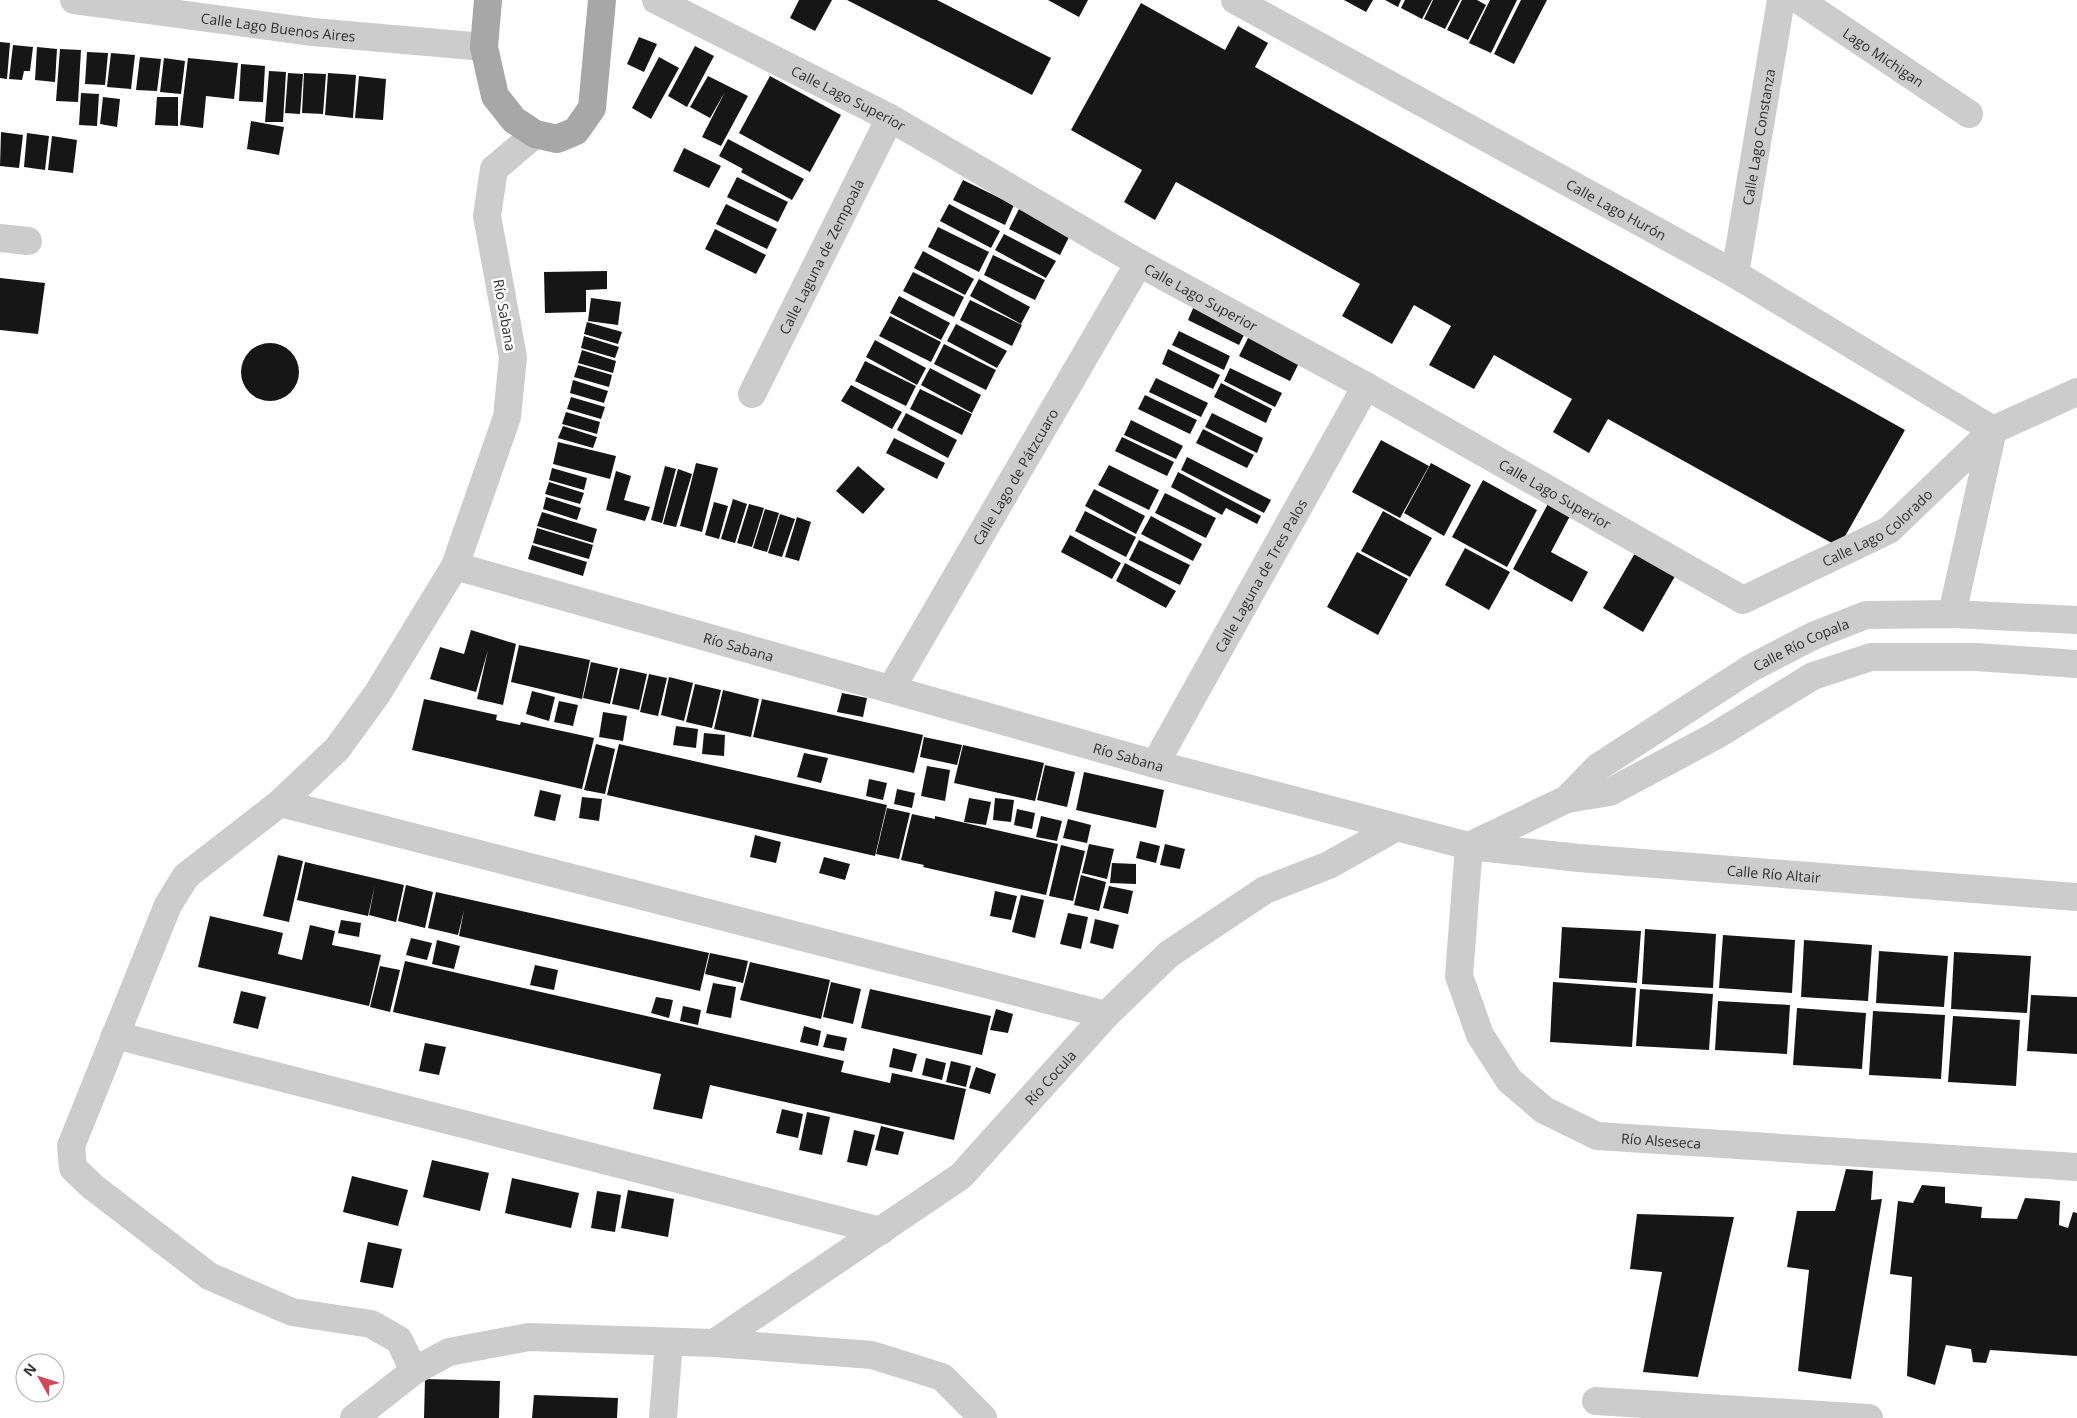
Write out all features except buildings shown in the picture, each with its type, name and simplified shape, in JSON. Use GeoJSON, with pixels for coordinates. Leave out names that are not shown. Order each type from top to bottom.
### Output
{"type":"FeatureCollection","features":[{"type":"Feature","properties":{"kind":"main road"},"geometry":{"type":"LineString","coordinates":[[488,0],[484,48],[495,96],[514,120],[535,134],[557,139],[576,131],[592,108],[602,0]]}},
{"type":"Feature","properties":{"kind":"street","name":"Calle Lago Buenos Aires"},"geometry":{"type":"LineString","coordinates":[[74,0],[304,31],[484,48]]}},
{"type":"Feature","properties":{"kind":"street","name":"Calle Lago Superior"},"geometry":{"type":"LineString","coordinates":[[656,0],[890,118],[1139,263],[1366,386],[1744,600]]}},
{"type":"Feature","properties":{"kind":"street","name":"Calle Lago Hurón"},"geometry":{"type":"LineString","coordinates":[[1235,0],[1735,274],[1993,430]]}},
{"type":"Feature","properties":{"kind":"street","name":"Calle Lago Constanza"},"geometry":{"type":"LineString","coordinates":[[1735,274],[1781,0]]}},
{"type":"Feature","properties":{"kind":"street","name":"Lago Michigan"},"geometry":{"type":"LineString","coordinates":[[1799,0],[1969,114]]}},
{"type":"Feature","properties":{"kind":"street","name":"Calle Laguna de Zempoala"},"geometry":{"type":"LineString","coordinates":[[752,394],[890,118]]}},
{"type":"Feature","properties":{"kind":"street","name":"Río Sabana"},"geometry":{"type":"LineString","coordinates":[[535,134],[494,169],[487,216],[513,357],[506,417],[456,566],[1155,764],[1469,846]]}},
{"type":"Feature","properties":{"kind":"street"},"geometry":{"type":"LineString","coordinates":[[0,238],[28,241]]}},
{"type":"Feature","properties":{"kind":"street","name":"Calle Lago de Pátzcuaro"},"geometry":{"type":"LineString","coordinates":[[891,689],[1139,263]]}},
{"type":"Feature","properties":{"kind":"street","name":"Calle Laguna de Tres Palos"},"geometry":{"type":"LineString","coordinates":[[1155,764],[1366,386]]}},
{"type":"Feature","properties":{"kind":"street","name":"Calle Lago Colorado"},"geometry":{"type":"LineString","coordinates":[[1744,600],[1889,530],[1993,430],[2077,392]]}},
{"type":"Feature","properties":{"kind":"street"},"geometry":{"type":"LineString","coordinates":[[1952,614],[1993,430]]}},
{"type":"Feature","properties":{"kind":"street"},"geometry":{"type":"LineString","coordinates":[[414,1370],[399,1340],[371,1324],[292,1312],[209,1276],[93,1187],[73,1168],[71,1146],[168,905],[186,876],[280,803],[337,749],[377,694],[456,566]]}},
{"type":"Feature","properties":{"kind":"street","name":"Calle Río Copala"},"geometry":{"type":"LineString","coordinates":[[1567,799],[1598,767],[1750,668],[1816,635],[1866,615],[1952,614],[2077,620]]}},
{"type":"Feature","properties":{"kind":"street","name":"Calle Río Copala"},"geometry":{"type":"LineString","coordinates":[[1469,846],[1567,799],[1610,792],[1716,736],[1813,676],[1871,657],[1976,657],[2077,664]]}},
{"type":"Feature","properties":{"kind":"street"},"geometry":{"type":"LineString","coordinates":[[280,803],[1106,1015]]}},
{"type":"Feature","properties":{"kind":"street","name":"Río Cocula"},"geometry":{"type":"LineString","coordinates":[[714,1343],[961,1176],[1106,1015],[1169,954],[1265,890],[1329,865],[1395,828]]}},
{"type":"Feature","properties":{"kind":"street","name":"Calle Río Altair"},"geometry":{"type":"LineString","coordinates":[[1469,846],[1579,858],[2077,897]]}},
{"type":"Feature","properties":{"kind":"street","name":"Río Alseseca"},"geometry":{"type":"LineString","coordinates":[[1469,846],[1460,976],[1480,1035],[1509,1080],[1544,1110],[1597,1136],[2077,1167]]}},
{"type":"Feature","properties":{"kind":"street"},"geometry":{"type":"LineString","coordinates":[[116,1035],[881,1231]]}},
{"type":"Feature","properties":{"kind":"street"},"geometry":{"type":"LineString","coordinates":[[354,1418],[414,1370],[449,1352],[529,1337],[714,1343],[872,1355],[942,1377],[983,1418]]}},
{"type":"Feature","properties":{"kind":"street"},"geometry":{"type":"LineString","coordinates":[[662,1418],[668,1342]]}},
{"type":"Feature","properties":{"kind":"street"},"geometry":{"type":"LineString","coordinates":[[1596,1401],[1869,1418]]}}]}
